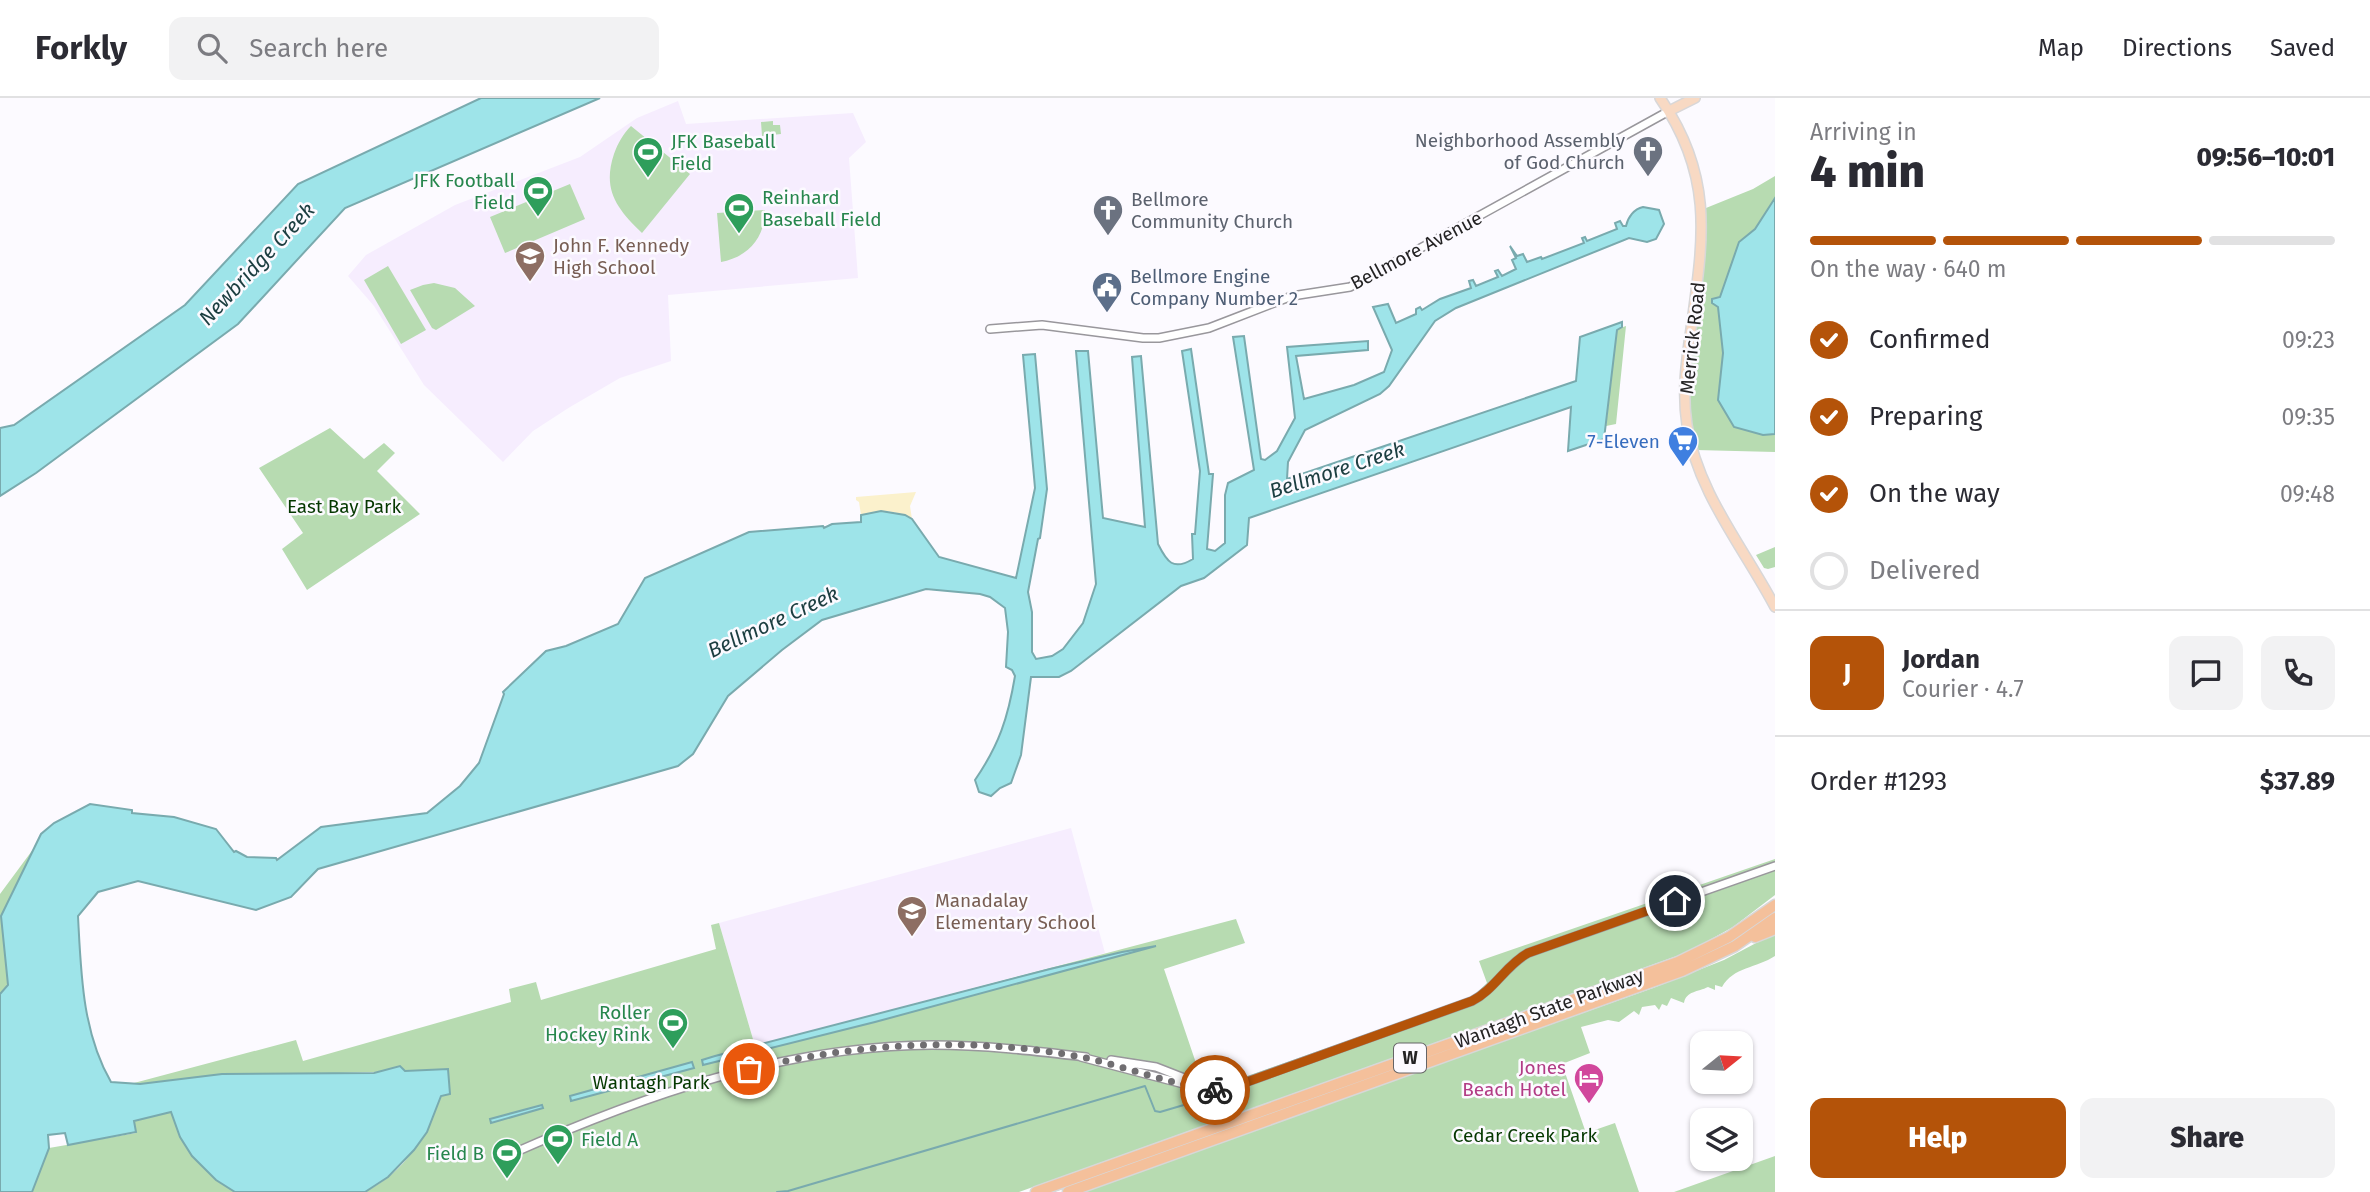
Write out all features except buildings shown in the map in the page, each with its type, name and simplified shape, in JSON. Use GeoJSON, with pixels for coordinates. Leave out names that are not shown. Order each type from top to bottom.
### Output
{"type":"FeatureCollection","features":[{"type":"Feature","properties":{"kind":"highway"},"geometry":{"type":"LineString","coordinates":[[1732,942],[1775,898]]}},
{"type":"Feature","properties":{"kind":"highway","name":"Wantagh State Parkway"},"geometry":{"type":"LineString","coordinates":[[1036,1192],[1732,942],[1775,905]]}},
{"type":"Feature","properties":{"kind":"highway","name":"Wantagh State Parkway"},"geometry":{"type":"LineString","coordinates":[[1068,1192],[1682,971],[1775,918]]}},
{"type":"Feature","properties":{"kind":"highway"},"geometry":{"type":"LineString","coordinates":[[1732,942],[1775,929]]}},
{"type":"Feature","properties":{"kind":"main road","name":"Merrick Road"},"geometry":{"type":"LineString","coordinates":[[1660,98],[1688,149],[1702,209],[1702,250],[1684,381],[1688,430],[1704,482],[1775,607]]}},
{"type":"Feature","properties":{"kind":"main road","name":"Bellmore Avenue"},"geometry":{"type":"LineString","coordinates":[[1669,111],[1695,98]]}},
{"type":"Feature","properties":{"kind":"street","name":"Bellmore Avenue"},"geometry":{"type":"LineString","coordinates":[[990,328],[1042,325],[1160,338],[1209,328],[1292,296],[1350,287],[1669,111]]}},
{"type":"Feature","properties":{"kind":"street"},"geometry":{"type":"LineString","coordinates":[[509,1155],[598,1116],[676,1089],[744,1070],[830,1053],[939,1045],[1003,1047],[1156,1066],[1210,1090],[1233,1087],[1472,1001],[1484,994],[1519,958],[1528,953],[1775,866]]}},
{"type":"Feature","properties":{"kind":"shaded area","name":"John F. Kennedy High School"},"geometry":{"type":"Polygon","coordinates":[[[678,101],[686,124],[853,113],[866,142],[849,158],[858,278],[668,295],[671,361],[620,378],[570,407],[533,431],[503,462],[424,385],[374,306],[348,276],[366,255],[455,205],[580,157],[637,118],[678,101]]]}},
{"type":"Feature","properties":{"kind":"shaded area","name":"Manadalay Elementary School"},"geometry":{"type":"Polygon","coordinates":[[[1071,828],[1105,953],[755,1046],[719,923],[1071,828]]]}},
{"type":"Feature","properties":{"kind":"green space"},"geometry":{"type":"Polygon","coordinates":[[[773,121],[773,125],[780,125],[781,134],[762,136],[761,122],[773,121]]]}},
{"type":"Feature","properties":{"kind":"green space","name":"JFK Baseball Field"},"geometry":{"type":"Polygon","coordinates":[[[631,126],[690,174],[642,233],[625,216],[611,188],[611,167],[616,150],[631,126]]]}},
{"type":"Feature","properties":{"kind":"green space"},"geometry":{"type":"Polygon","coordinates":[[[1775,176],[1775,452],[1696,450],[1690,420],[1689,360],[1702,268],[1706,208],[1753,189],[1775,176]]]}},
{"type":"Feature","properties":{"kind":"green space","name":"JFK Football Field"},"geometry":{"type":"Polygon","coordinates":[[[570,184],[585,219],[505,253],[490,217],[570,184]]]}},
{"type":"Feature","properties":{"kind":"green space","name":"Reinhard Baseball Field"},"geometry":{"type":"Polygon","coordinates":[[[765,210],[762,229],[753,245],[739,256],[721,262],[717,213],[765,210]]]}},
{"type":"Feature","properties":{"kind":"green space"},"geometry":{"type":"Polygon","coordinates":[[[388,266],[426,330],[401,344],[364,280],[388,266]]]}},
{"type":"Feature","properties":{"kind":"green space"},"geometry":{"type":"Polygon","coordinates":[[[434,283],[455,288],[475,306],[436,330],[432,328],[410,290],[434,283]]]}},
{"type":"Feature","properties":{"kind":"green space"},"geometry":{"type":"Polygon","coordinates":[[[1626,326],[1616,424],[1606,426],[1617,329],[1626,326]]]}},
{"type":"Feature","properties":{"kind":"green space","name":"East Bay Park"},"geometry":{"type":"Polygon","coordinates":[[[330,428],[364,459],[384,443],[395,453],[377,471],[420,514],[307,590],[282,549],[303,533],[259,468],[330,428]]]}},
{"type":"Feature","properties":{"kind":"green space"},"geometry":{"type":"Polygon","coordinates":[[[1775,547],[1775,567],[1764,568],[1756,555],[1775,547]]]}},
{"type":"Feature","properties":{"kind":"green space"},"geometry":{"type":"Polygon","coordinates":[[[34,848],[1,916],[8,985],[0,994],[0,894],[34,848]]]}},
{"type":"Feature","properties":{"kind":"green space","name":"Wantagh Park"},"geometry":{"type":"Polygon","coordinates":[[[1775,859],[1775,895],[1733,927],[1688,952],[1019,1192],[365,1192],[392,1174],[413,1152],[429,1125],[441,1096],[405,1071],[222,1074],[134,1083],[296,1040],[303,1061],[511,1002],[509,989],[536,982],[541,1000],[716,949],[711,925],[719,923],[755,1046],[1236,919],[1245,943],[1164,969],[1197,1066],[1219,1086],[1472,997],[1487,983],[1479,961],[1775,859]]]}},
{"type":"Feature","properties":{"kind":"green space"},"geometry":{"type":"Polygon","coordinates":[[[1775,909],[1775,912],[1742,935],[1683,966],[1054,1192],[1046,1192],[1717,948],[1775,909]]]}},
{"type":"Feature","properties":{"kind":"green space","name":"Cedar Creek Park"},"geometry":{"type":"Polygon","coordinates":[[[1775,933],[1775,956],[1732,975],[1722,987],[1715,985],[1715,990],[1708,987],[1693,992],[1687,996],[1684,1003],[1671,998],[1667,1006],[1662,1004],[1659,1010],[1655,1005],[1642,1007],[1639,1015],[1634,1011],[1619,1022],[1608,1020],[1581,1027],[1590,1053],[1562,1064],[1586,1133],[1615,1123],[1639,1192],[1080,1192],[1653,988],[1724,960],[1775,933]]]}},
{"type":"Feature","properties":{"kind":"green space"},"geometry":{"type":"Polygon","coordinates":[[[171,1112],[181,1137],[195,1158],[235,1192],[32,1192],[49,1148],[136,1133],[133,1121],[171,1112]]]}},
{"type":"Feature","properties":{"kind":"green space"},"geometry":{"type":"Polygon","coordinates":[[[1775,1156],[1775,1192],[1674,1192],[1733,1171],[1753,1171],[1753,1164],[1775,1156]]]}},
{"type":"Feature","properties":{"kind":"sand"},"geometry":{"type":"Polygon","coordinates":[[[916,492],[910,506],[912,519],[887,511],[861,515],[859,502],[856,500],[856,497],[916,492]]]}},
{"type":"Feature","properties":{"kind":"water","name":"Newbridge Creek"},"geometry":{"type":"Polygon","coordinates":[[[481,98],[600,98],[345,208],[238,324],[36,473],[0,496],[0,428],[14,425],[185,305],[298,184],[481,98]]]}},
{"type":"Feature","properties":{"kind":"water"},"geometry":{"type":"Polygon","coordinates":[[[1775,198],[1775,434],[1763,435],[1734,427],[1718,400],[1723,353],[1718,307],[1712,303],[1712,299],[1720,297],[1739,242],[1755,229],[1775,198]]]}},
{"type":"Feature","properties":{"kind":"water","name":"Bellmore Creek"},"geometry":{"type":"Polygon","coordinates":[[[1643,207],[1659,210],[1664,224],[1656,239],[1647,242],[1629,238],[1456,308],[1435,321],[1389,386],[1380,394],[1305,430],[1288,462],[1287,479],[1576,381],[1580,337],[1622,322],[1622,327],[1617,330],[1604,439],[1568,451],[1571,407],[1249,518],[1247,545],[1204,578],[1181,586],[1071,671],[1059,677],[1031,677],[1021,755],[1011,783],[991,796],[979,792],[975,780],[1001,731],[1015,676],[1012,670],[1006,667],[1008,632],[1005,608],[990,597],[980,594],[926,589],[822,620],[728,696],[693,754],[678,766],[318,869],[291,897],[256,910],[138,881],[98,892],[78,916],[80,959],[94,1043],[111,1082],[140,1084],[222,1074],[374,1073],[400,1066],[405,1071],[448,1069],[450,1094],[441,1096],[427,1132],[414,1150],[388,1177],[365,1192],[235,1192],[216,1180],[192,1156],[180,1137],[171,1112],[134,1121],[136,1132],[68,1145],[65,1133],[48,1135],[49,1148],[32,1192],[0,1192],[0,994],[8,985],[1,916],[41,834],[54,823],[90,804],[132,810],[132,813],[174,817],[216,829],[234,852],[247,857],[277,860],[321,827],[427,813],[460,786],[479,763],[503,692],[546,651],[566,646],[618,624],[645,578],[749,532],[824,528],[832,524],[861,522],[861,515],[881,511],[905,515],[912,519],[939,557],[1016,578],[1035,488],[1023,355],[1035,354],[1047,489],[1028,592],[1032,612],[1032,652],[1036,659],[1052,656],[1063,649],[1083,623],[1096,584],[1076,351],[1088,351],[1103,518],[1145,527],[1132,357],[1141,356],[1158,544],[1171,563],[1186,563],[1193,559],[1192,534],[1195,534],[1200,471],[1182,351],[1191,349],[1209,474],[1213,474],[1207,549],[1215,551],[1225,543],[1225,495],[1228,483],[1254,470],[1233,337],[1244,336],[1261,459],[1265,460],[1277,451],[1295,418],[1287,347],[1368,341],[1368,350],[1296,356],[1304,399],[1354,385],[1384,372],[1392,350],[1373,307],[1388,304],[1396,323],[1416,314],[1416,309],[1420,307],[1422,310],[1440,299],[1471,288],[1469,281],[1473,280],[1476,286],[1498,277],[1495,271],[1498,270],[1502,276],[1516,269],[1512,260],[1516,258],[1510,246],[1517,256],[1523,254],[1527,262],[1541,257],[1542,259],[1584,243],[1582,238],[1585,237],[1587,241],[1617,229],[1615,223],[1620,221],[1626,226],[1632,214],[1643,207]]]}},
{"type":"Feature","properties":{"kind":"water"},"geometry":{"type":"Polygon","coordinates":[[[1156,946],[875,1022],[703,1065],[702,1060],[715,1056],[1050,969],[1156,946]]]}},
{"type":"Feature","properties":{"kind":"water"},"geometry":{"type":"Polygon","coordinates":[[[692,1062],[694,1068],[571,1101],[570,1096],[692,1062]]]}},
{"type":"Feature","properties":{"kind":"water"},"geometry":{"type":"Polygon","coordinates":[[[542,1105],[543,1108],[491,1123],[490,1119],[542,1105]]]}},
{"type":"Feature","properties":{"kind":"waterway"},"geometry":{"type":"LineString","coordinates":[[777,1192],[1145,1086],[1155,1111],[1194,1102]]}},
{"type":"Feature","properties":{"kind":"way so far"},"geometry":{"type":"LineString","coordinates":[[749,1069],[800,1058],[865,1049],[929,1045],[987,1046],[1081,1057],[1215,1090]]}},
{"type":"Feature","properties":{"kind":"place","name":"Neighborhood Assembly of God Church"},"geometry":{"type":"Point","coordinates":[1648,178]}},
{"type":"Feature","properties":{"kind":"place","name":"JFK Baseball Field"},"geometry":{"type":"Point","coordinates":[648,179]}},
{"type":"Feature","properties":{"kind":"place","name":"JFK Football Field"},"geometry":{"type":"Point","coordinates":[538,218]}},
{"type":"Feature","properties":{"kind":"place","name":"Reinhard Baseball Field"},"geometry":{"type":"Point","coordinates":[739,235]}},
{"type":"Feature","properties":{"kind":"place","name":"Bellmore Community Church"},"geometry":{"type":"Point","coordinates":[1108,237]}},
{"type":"Feature","properties":{"kind":"place","name":"John F. Kennedy High School"},"geometry":{"type":"Point","coordinates":[530,283]}},
{"type":"Feature","properties":{"kind":"place","name":"Bellmore Engine Company Number 2"},"geometry":{"type":"Point","coordinates":[1107,314]}},
{"type":"Feature","properties":{"kind":"place","name":"7-Eleven"},"geometry":{"type":"Point","coordinates":[1683,468]}},
{"type":"Feature","properties":{"kind":"place","name":"Manadalay Elementary School"},"geometry":{"type":"Point","coordinates":[912,938]}},
{"type":"Feature","properties":{"kind":"place","name":"Roller Hockey Rink"},"geometry":{"type":"Point","coordinates":[673,1050]}},
{"type":"Feature","properties":{"kind":"place","name":"Jones Beach Hotel"},"geometry":{"type":"Point","coordinates":[1589,1105]}},
{"type":"Feature","properties":{"kind":"place","name":"Field A"},"geometry":{"type":"Point","coordinates":[558,1166]}},
{"type":"Feature","properties":{"kind":"place","name":"Field B"},"geometry":{"type":"Point","coordinates":[507,1180]}},
{"type":"Feature","properties":{"kind":"route"},"geometry":{"type":"LineString","coordinates":[[1215,1090],[1233,1087],[1472,1001],[1484,994],[1519,958],[1528,953],[1675,901]]}}]}
